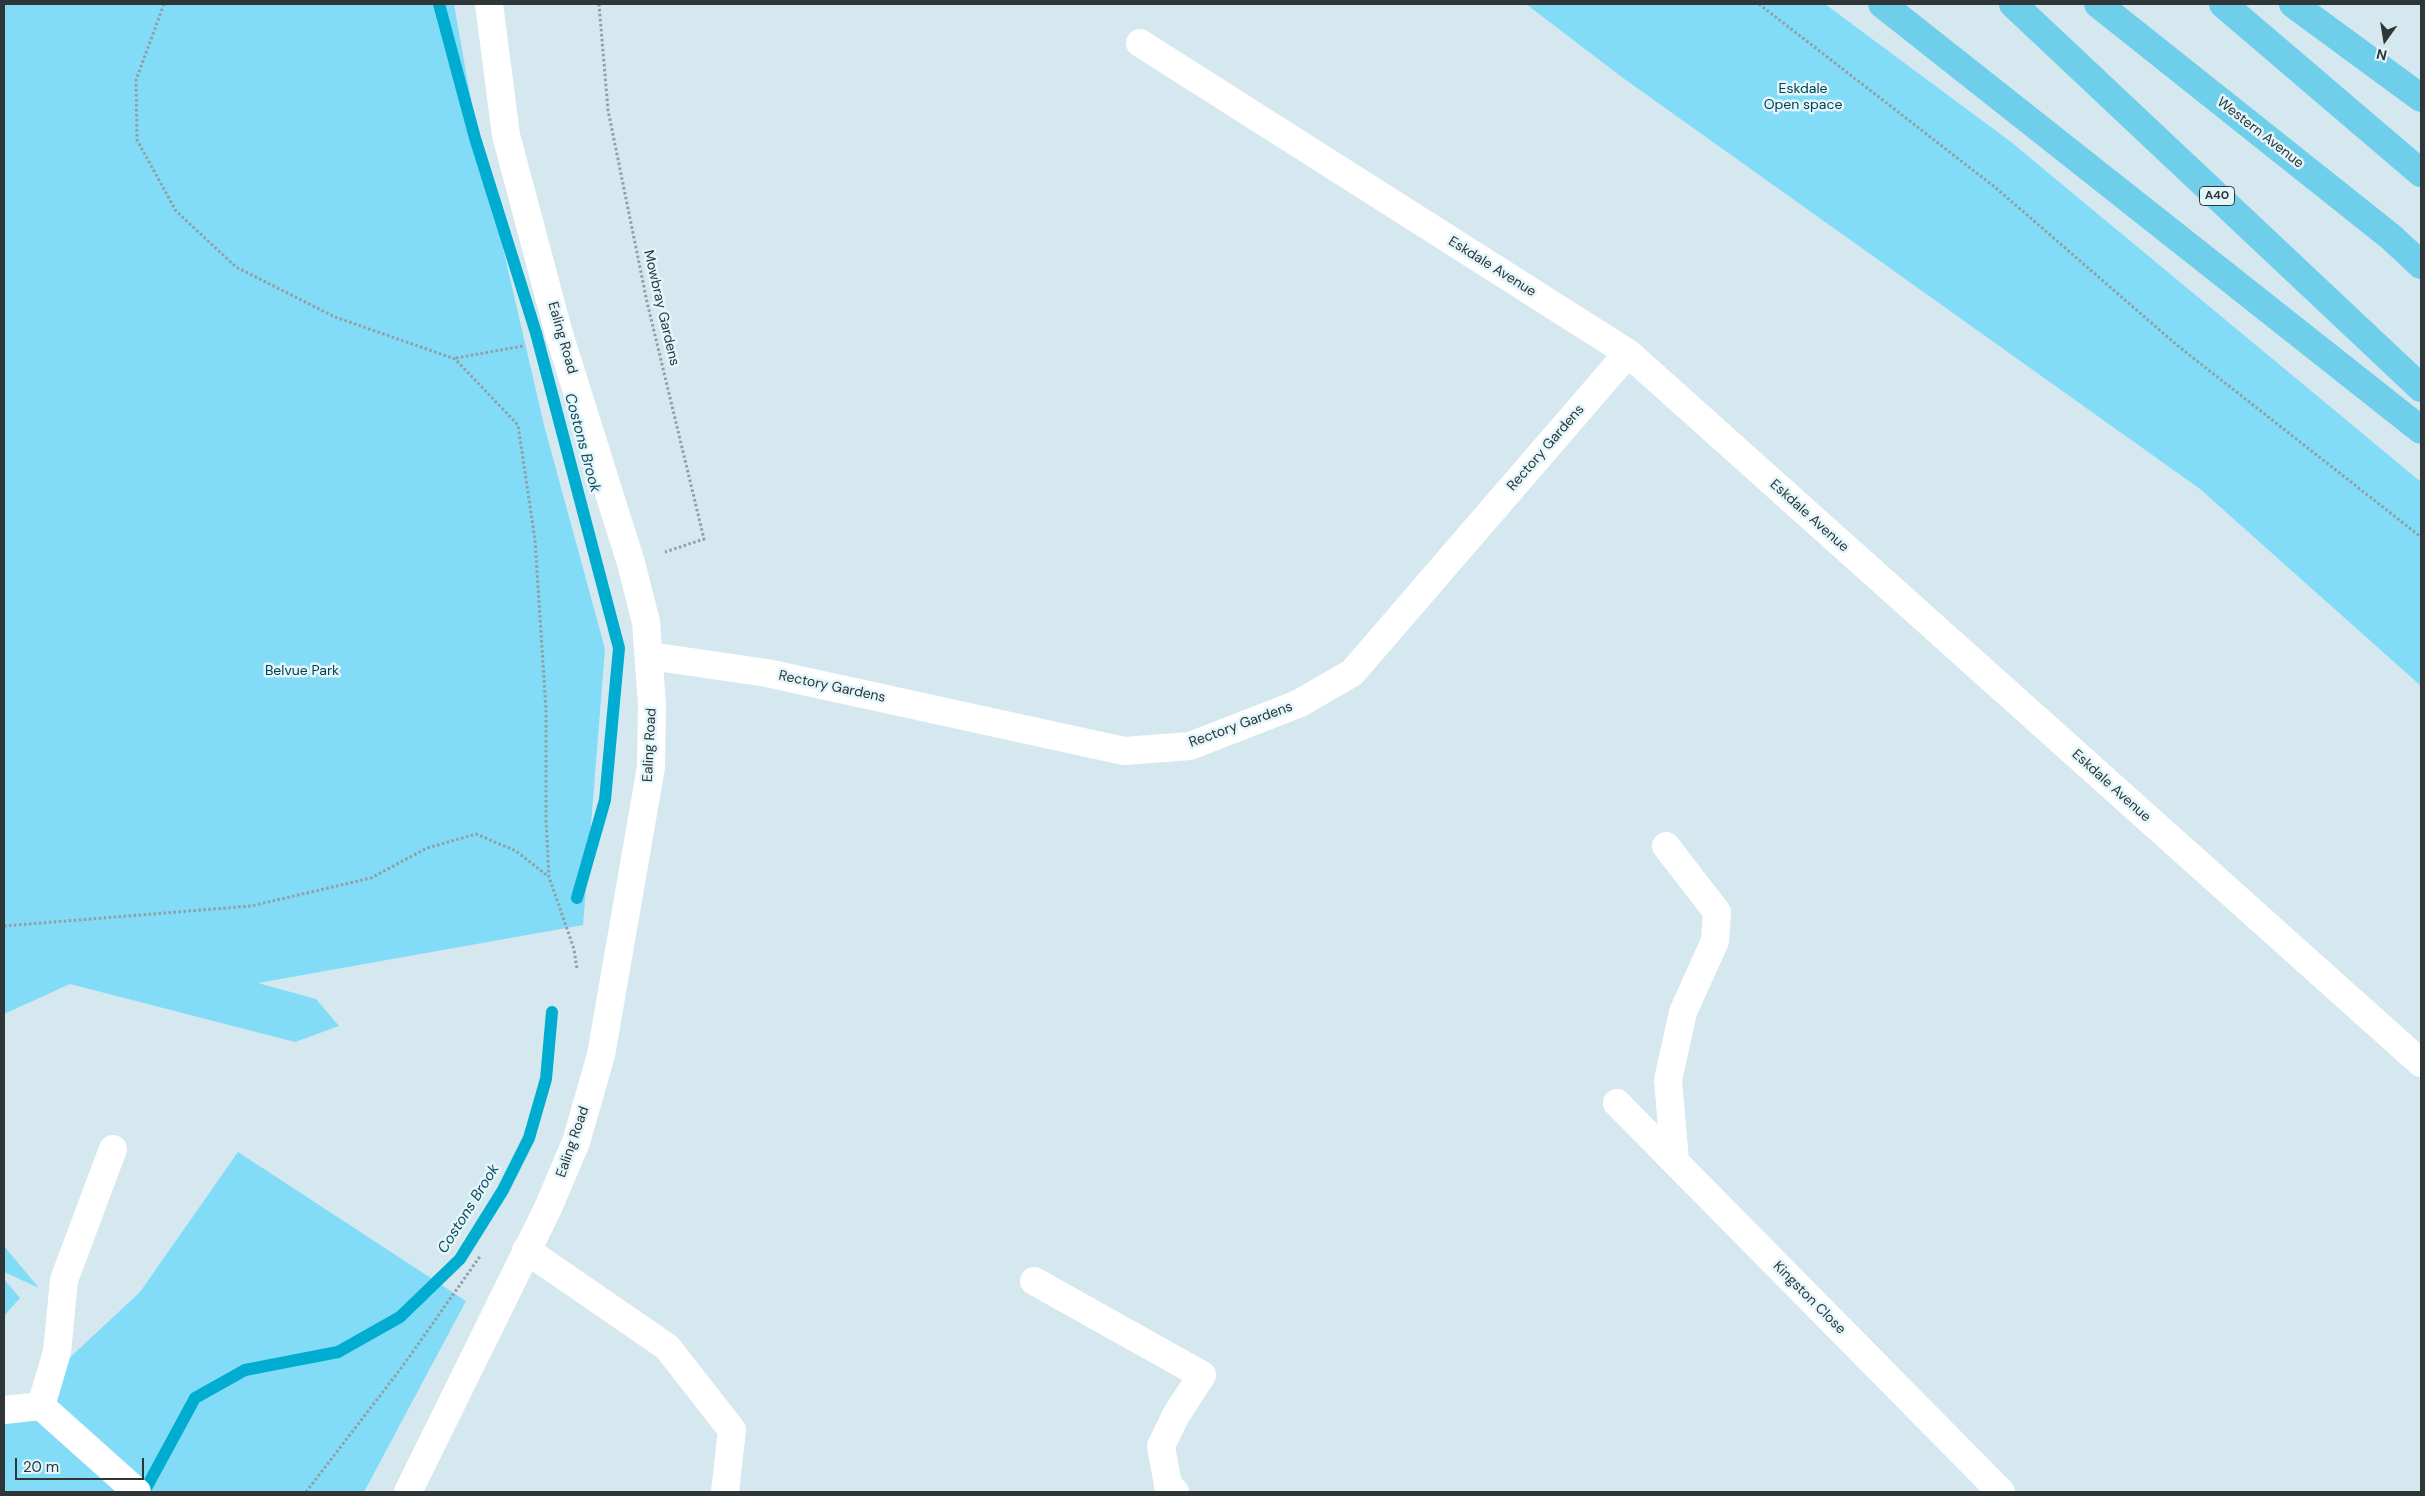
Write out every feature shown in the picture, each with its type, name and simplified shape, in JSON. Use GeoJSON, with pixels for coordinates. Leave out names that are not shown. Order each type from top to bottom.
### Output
{"type":"FeatureCollection","features":[{"type":"Feature","properties":{"kind":"highway"},"geometry":{"type":"LineString","coordinates":[[1882,4],[2421,430]]}},
{"type":"Feature","properties":{"kind":"highway","name":"A40"},"geometry":{"type":"LineString","coordinates":[[2013,4],[2421,388]]}},
{"type":"Feature","properties":{"kind":"highway","name":"Western Avenue"},"geometry":{"type":"LineString","coordinates":[[2098,4],[2391,237],[2421,265]]}},
{"type":"Feature","properties":{"kind":"highway"},"geometry":{"type":"LineString","coordinates":[[2223,4],[2421,173]]}},
{"type":"Feature","properties":{"kind":"highway"},"geometry":{"type":"LineString","coordinates":[[2293,4],[2421,98]]}},
{"type":"Feature","properties":{"kind":"street","name":"Ealing Road"},"geometry":{"type":"LineString","coordinates":[[408,1492],[548,1208],[576,1142],[601,1055],[651,767],[652,704],[650,656],[646,622],[631,563],[560,334],[506,136],[489,4]]}},
{"type":"Feature","properties":{"kind":"street","name":"Eskdale Avenue"},"geometry":{"type":"LineString","coordinates":[[1140,43],[1628,353],[2421,1063]]}},
{"type":"Feature","properties":{"kind":"street","name":"Rectory Gardens"},"geometry":{"type":"LineString","coordinates":[[650,656],[767,673],[1124,751],[1190,746],[1298,704],[1352,672],[1628,353]]}},
{"type":"Feature","properties":{"kind":"street"},"geometry":{"type":"LineString","coordinates":[[1666,846],[1717,912],[1715,941],[1683,1012],[1668,1080],[1675,1162]]}},
{"type":"Feature","properties":{"kind":"street","name":"Kingston Close"},"geometry":{"type":"LineString","coordinates":[[1617,1103],[2001,1492]]}},
{"type":"Feature","properties":{"kind":"street"},"geometry":{"type":"LineString","coordinates":[[41,1406],[57,1352],[64,1280],[114,1149]]}},
{"type":"Feature","properties":{"kind":"street"},"geometry":{"type":"LineString","coordinates":[[526,1250],[667,1347],[732,1430],[725,1492]]}},
{"type":"Feature","properties":{"kind":"street"},"geometry":{"type":"LineString","coordinates":[[1034,1281],[1202,1375],[1176,1415],[1161,1446],[1168,1485],[1176,1492]]}},
{"type":"Feature","properties":{"kind":"street"},"geometry":{"type":"LineString","coordinates":[[4,1410],[41,1406],[129,1486]]}},
{"type":"Feature","properties":{"kind":"path"},"geometry":{"type":"LineString","coordinates":[[164,4],[136,80],[137,140],[176,211],[236,267],[335,317],[455,358],[518,426],[536,550],[546,710],[546,820],[549,877],[574,950],[578,976]]}},
{"type":"Feature","properties":{"kind":"path","name":"Mowbray Gardens"},"geometry":{"type":"LineString","coordinates":[[599,4],[608,110],[647,302],[704,539],[631,563]]}},
{"type":"Feature","properties":{"kind":"path"},"geometry":{"type":"LineString","coordinates":[[1759,4],[1996,188],[2178,346],[2421,537]]}},
{"type":"Feature","properties":{"kind":"path"},"geometry":{"type":"LineString","coordinates":[[455,358],[519,347]]}},
{"type":"Feature","properties":{"kind":"path"},"geometry":{"type":"LineString","coordinates":[[4,926],[252,906],[371,878],[427,848],[476,834],[516,851],[549,877]]}},
{"type":"Feature","properties":{"kind":"path"},"geometry":{"type":"LineString","coordinates":[[306,1492],[402,1368],[485,1250]]}},
{"type":"Feature","properties":{"kind":"green space","name":"Belvue Park"},"geometry":{"type":"Polygon","coordinates":[[[4,4],[454,4],[478,140],[544,425],[605,649],[583,925],[258,983],[316,999],[339,1026],[295,1042],[70,984],[4,1014],[4,4]]]}},
{"type":"Feature","properties":{"kind":"green space","name":"Eskdale Open space"},"geometry":{"type":"Polygon","coordinates":[[[1526,4],[1825,4],[2011,142],[2421,482],[2421,686],[2200,489],[1623,78],[1526,4]]]}},
{"type":"Feature","properties":{"kind":"green space"},"geometry":{"type":"Polygon","coordinates":[[[238,1152],[466,1301],[364,1492],[4,1492],[4,1419],[140,1292],[238,1152]]]}},
{"type":"Feature","properties":{"kind":"green space"},"geometry":{"type":"Polygon","coordinates":[[[4,1246],[39,1288],[4,1272],[4,1246]]]}},
{"type":"Feature","properties":{"kind":"green space"},"geometry":{"type":"Polygon","coordinates":[[[4,1279],[20,1298],[4,1316],[4,1279]]]}},
{"type":"Feature","properties":{"kind":"waterway","name":"Costons Brook"},"geometry":{"type":"LineString","coordinates":[[439,4],[475,138],[536,333],[619,648],[605,800],[577,898]]}},
{"type":"Feature","properties":{"kind":"waterway","name":"Costons Brook"},"geometry":{"type":"LineString","coordinates":[[144,1492],[195,1398],[245,1370],[338,1352],[400,1317],[460,1259],[503,1190],[529,1138],[546,1079],[552,1012]]}}]}
